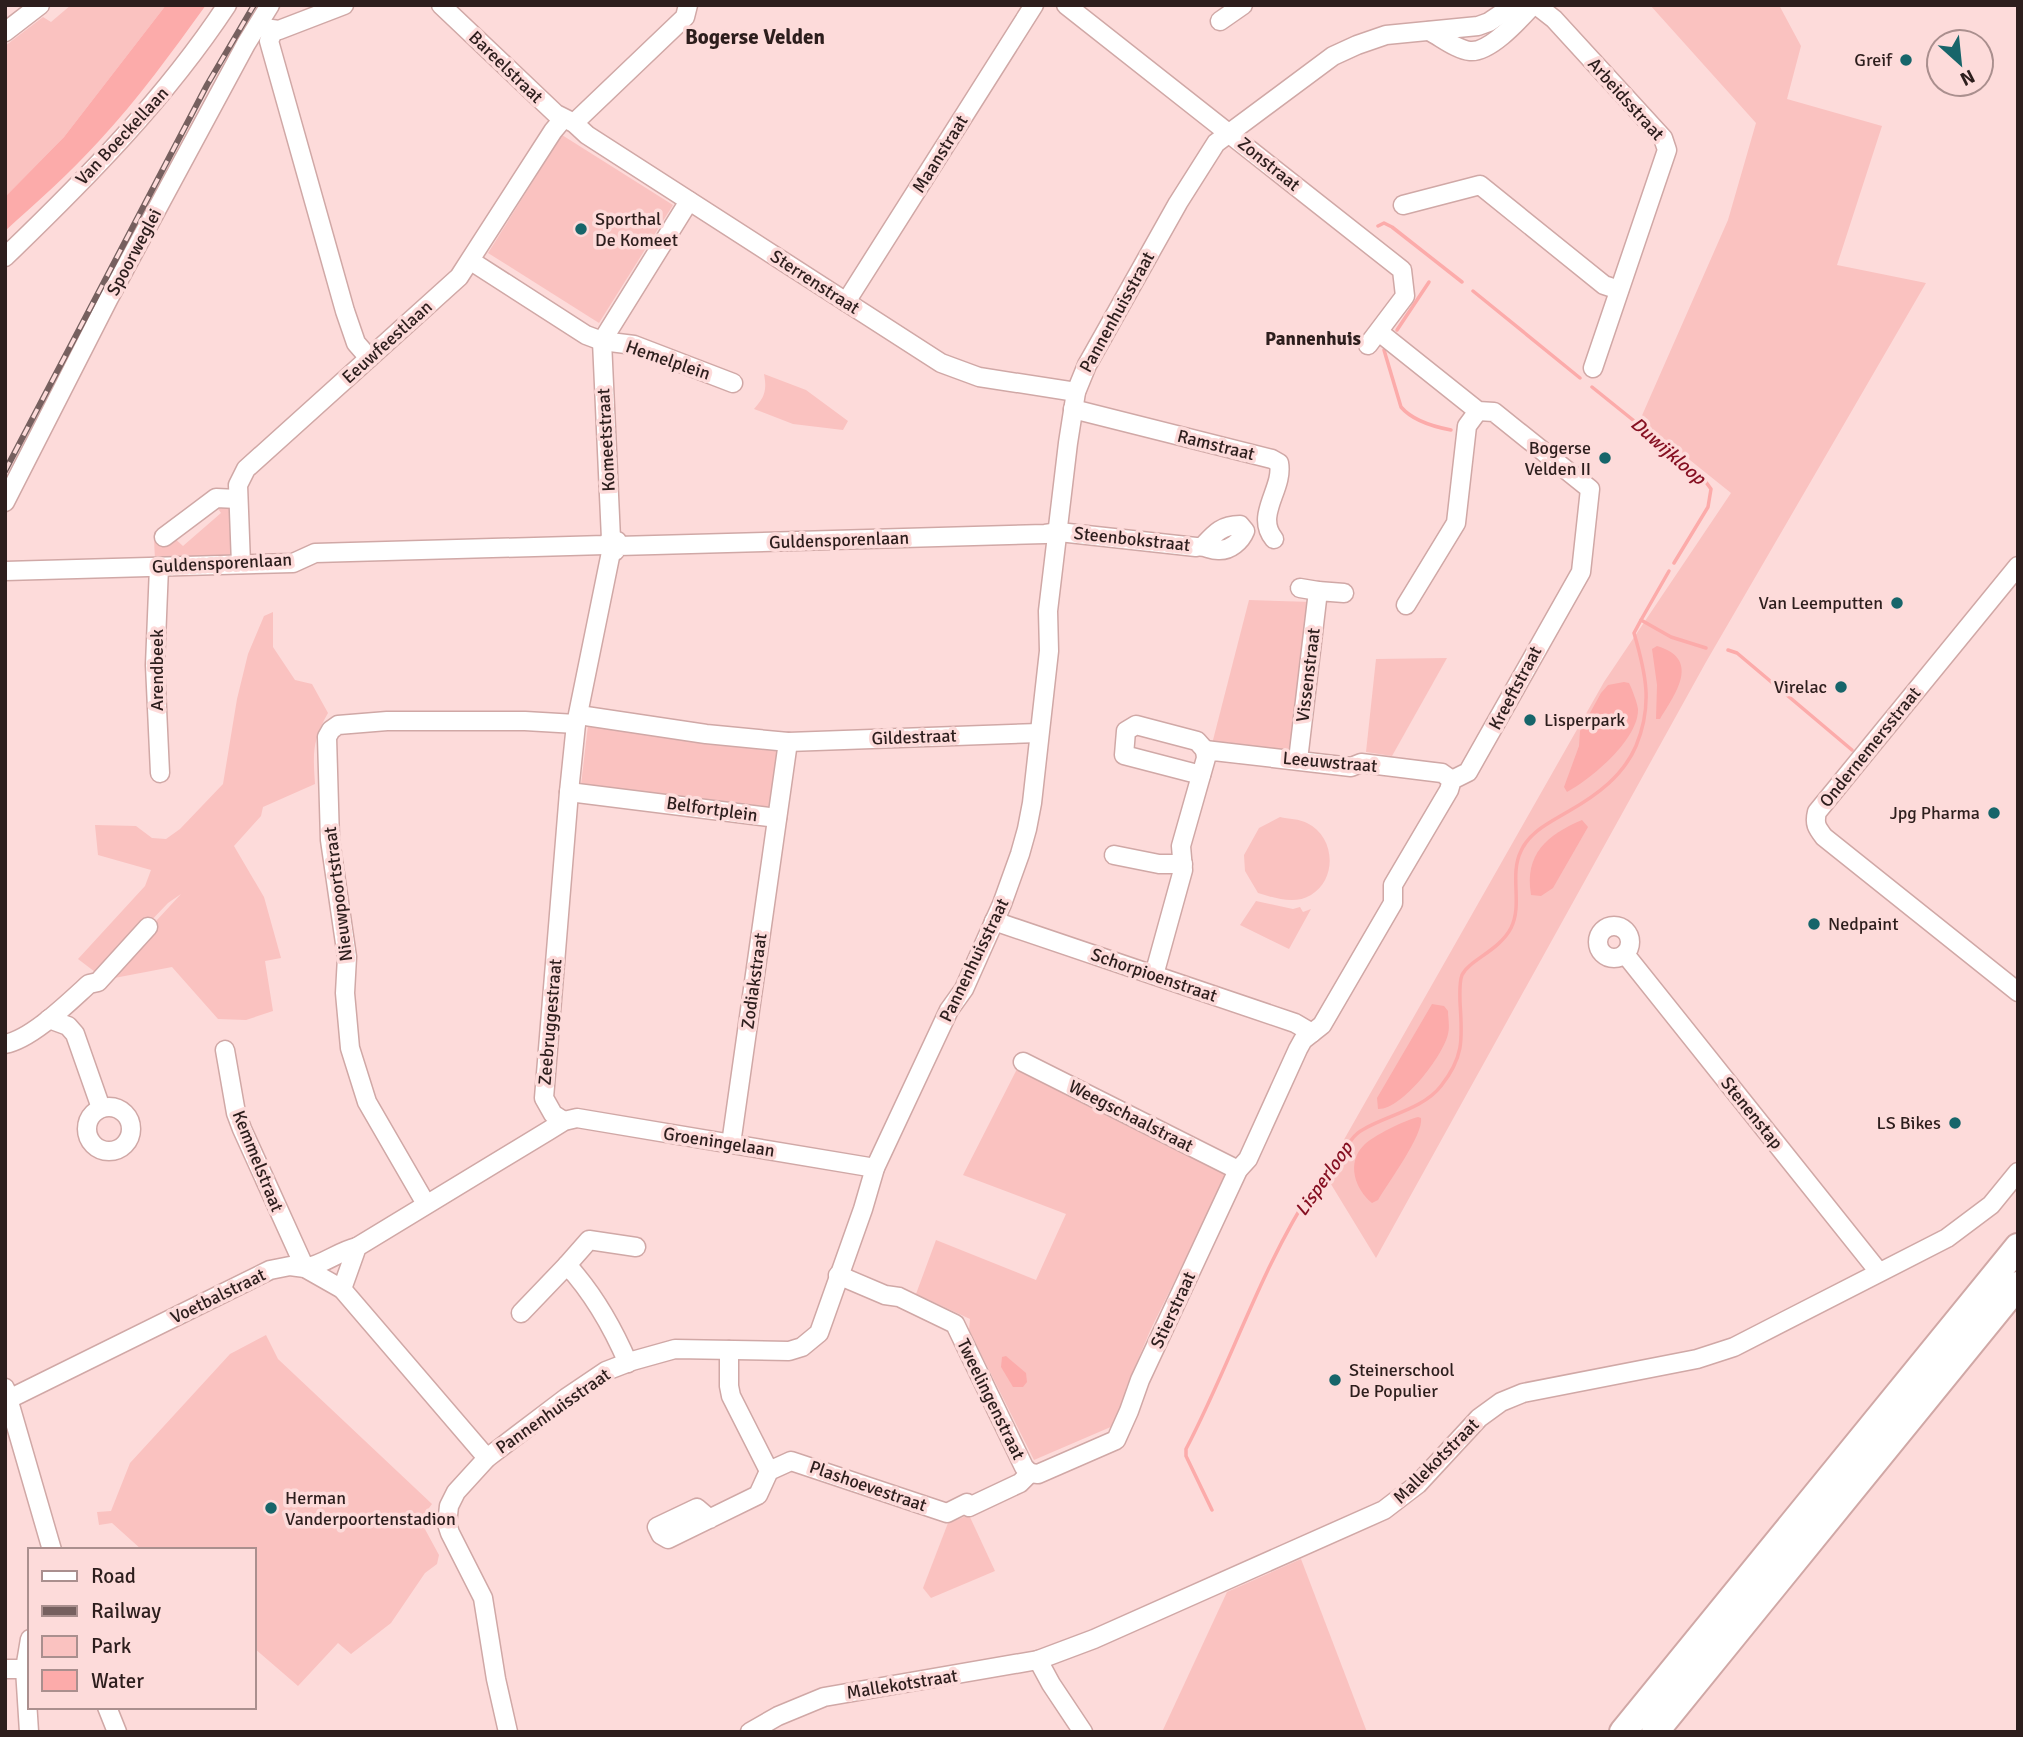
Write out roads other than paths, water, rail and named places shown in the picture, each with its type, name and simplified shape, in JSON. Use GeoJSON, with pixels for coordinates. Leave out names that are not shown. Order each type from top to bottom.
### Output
{"type":"FeatureCollection","features":[{"type":"Feature","properties":{"kind":"highway"},"geometry":{"type":"LineString","coordinates":[[1623,1732],[2018,1247]]}},
{"type":"Feature","properties":{"kind":"highway"},"geometry":{"type":"LineString","coordinates":[[1655,1732],[2018,1285]]}},
{"type":"Feature","properties":{"kind":"street"},"geometry":{"type":"LineString","coordinates":[[5,32],[40,5]]}},
{"type":"Feature","properties":{"kind":"street","name":"Van Boeckellaan"},"geometry":{"type":"LineString","coordinates":[[5,257],[94,169],[167,89],[195,53],[226,5]]}},
{"type":"Feature","properties":{"kind":"street","name":"Spoorweglei"},"geometry":{"type":"LineString","coordinates":[[5,502],[109,298],[266,27],[270,5]]}},
{"type":"Feature","properties":{"kind":"street"},"geometry":{"type":"LineString","coordinates":[[344,5],[279,30],[266,27],[334,273],[356,343],[369,358]]}},
{"type":"Feature","properties":{"kind":"street","name":"Bareelstraat"},"geometry":{"type":"LineString","coordinates":[[441,5],[568,121]]}},
{"type":"Feature","properties":{"kind":"street","name":"Eeuwfeestlaan"},"geometry":{"type":"LineString","coordinates":[[242,564],[238,485],[246,469],[459,277],[552,131],[568,121],[685,18],[688,5]]}},
{"type":"Feature","properties":{"kind":"street","name":"Maanstraat"},"geometry":{"type":"LineString","coordinates":[[846,302],[1034,5]]}},
{"type":"Feature","properties":{"kind":"street","name":"Zonstraat"},"geometry":{"type":"LineString","coordinates":[[1066,5],[1402,270],[1405,296],[1373,338]]}},
{"type":"Feature","properties":{"kind":"street"},"geometry":{"type":"LineString","coordinates":[[1220,21],[1243,5]]}},
{"type":"Feature","properties":{"kind":"street"},"geometry":{"type":"LineString","coordinates":[[1429,31],[1466,51],[1473,52],[1500,37],[1535,5]]}},
{"type":"Feature","properties":{"kind":"street","name":"Arbeidsstraat"},"geometry":{"type":"LineString","coordinates":[[1535,5],[1553,19],[1663,138],[1667,150],[1593,368]]}},
{"type":"Feature","properties":{"kind":"street","name":"Pannenhuisstraat"},"geometry":{"type":"LineString","coordinates":[[508,1732],[483,1598],[447,1524],[449,1506],[456,1492],[487,1458],[606,1371],[675,1349],[789,1351],[802,1347],[819,1333],[875,1168],[949,1010],[964,989],[1009,888],[1027,828],[1049,651],[1048,611],[1075,400],[1087,365],[1178,203],[1216,143],[1332,56],[1386,35],[1478,26],[1509,7]]}},
{"type":"Feature","properties":{"kind":"street","name":"Sterrenstraat"},"geometry":{"type":"LineString","coordinates":[[568,121],[941,363],[979,377],[1075,400]]}},
{"type":"Feature","properties":{"kind":"street"},"geometry":{"type":"LineString","coordinates":[[1403,205],[1480,185],[1604,285],[1619,290]]}},
{"type":"Feature","properties":{"kind":"street"},"geometry":{"type":"LineString","coordinates":[[471,261],[586,334],[602,341],[689,201]]}},
{"type":"Feature","properties":{"kind":"street","name":"Kreeftstraat"},"geometry":{"type":"LineString","coordinates":[[1277,1098],[1303,1040],[1322,1025],[1393,903],[1393,885],[1449,790],[1452,780],[1468,772],[1473,765],[1581,572],[1590,489],[1494,412],[1478,411],[1373,338]]}},
{"type":"Feature","properties":{"kind":"street","name":"Hemelplein"},"geometry":{"type":"LineString","coordinates":[[602,341],[634,345],[733,383]]}},
{"type":"Feature","properties":{"kind":"street","name":"Komeetstraat"},"geometry":{"type":"LineString","coordinates":[[578,720],[611,546],[602,341]]}},
{"type":"Feature","properties":{"kind":"street","name":"Ramstraat"},"geometry":{"type":"LineString","coordinates":[[1075,400],[1279,463],[1281,474],[1270,500],[1266,523],[1274,540]]}},
{"type":"Feature","properties":{"kind":"street"},"geometry":{"type":"LineString","coordinates":[[1406,605],[1456,523],[1467,426],[1478,411]]}},
{"type":"Feature","properties":{"kind":"street"},"geometry":{"type":"LineString","coordinates":[[164,537],[216,498],[238,499]]}},
{"type":"Feature","properties":{"kind":"street","name":"Guldensporenlaan"},"geometry":{"type":"LineString","coordinates":[[5,571],[293,564],[314,553],[1059,532]]}},
{"type":"Feature","properties":{"kind":"street","name":"Steenbokstraat"},"geometry":{"type":"LineString","coordinates":[[1059,532],[1196,547],[1204,545]]}},
{"type":"Feature","properties":{"kind":"street","name":"Arendbeek"},"geometry":{"type":"LineString","coordinates":[[159,566],[155,665],[159,773]]}},
{"type":"Feature","properties":{"kind":"street","name":"Ondernemersstraat"},"geometry":{"type":"LineString","coordinates":[[2018,566],[1817,812],[1815,820],[1824,838],[2018,992]]}},
{"type":"Feature","properties":{"kind":"street","name":"Vissenstraat"},"geometry":{"type":"LineString","coordinates":[[1298,760],[1309,590],[1344,593]]}},
{"type":"Feature","properties":{"kind":"street"},"geometry":{"type":"LineString","coordinates":[[578,720],[788,742]]}},
{"type":"Feature","properties":{"kind":"street","name":"Zeebruggestraat"},"geometry":{"type":"LineString","coordinates":[[564,1121],[553,1114],[544,1098],[569,792],[578,720]]}},
{"type":"Feature","properties":{"kind":"street","name":"Nieuwpoortstraat"},"geometry":{"type":"LineString","coordinates":[[426,1205],[367,1102],[350,1048],[345,993],[347,957],[330,840],[327,737],[338,725],[387,721],[578,720]]}},
{"type":"Feature","properties":{"kind":"street","name":"Leeuwstraat"},"geometry":{"type":"LineString","coordinates":[[1201,775],[1124,755],[1126,731],[1136,725],[1197,741],[1205,750],[1351,767],[1362,763],[1442,772],[1452,780]]}},
{"type":"Feature","properties":{"kind":"street","name":"Gildestraat"},"geometry":{"type":"LineString","coordinates":[[788,742],[1039,733]]}},
{"type":"Feature","properties":{"kind":"street","name":"Belfortplein"},"geometry":{"type":"LineString","coordinates":[[569,792],[777,818],[788,742]]}},
{"type":"Feature","properties":{"kind":"street"},"geometry":{"type":"LineString","coordinates":[[1154,975],[1183,870],[1181,846],[1206,758],[1205,750]]}},
{"type":"Feature","properties":{"kind":"street","name":"Zodiakstraat"},"geometry":{"type":"LineString","coordinates":[[731,1144],[777,818]]}},
{"type":"Feature","properties":{"kind":"street"},"geometry":{"type":"LineString","coordinates":[[1114,855],[1159,864],[1183,864]]}},
{"type":"Feature","properties":{"kind":"street","name":"Schorpioenstraat"},"geometry":{"type":"LineString","coordinates":[[994,921],[1296,1023],[1312,1034]]}},
{"type":"Feature","properties":{"kind":"street"},"geometry":{"type":"LineString","coordinates":[[5,1044],[19,1039],[50,1019],[89,984],[97,982],[148,927]]}},
{"type":"Feature","properties":{"kind":"street","name":"Stenenstap"},"geometry":{"type":"LineString","coordinates":[[1625,954],[1879,1272]]}},
{"type":"Feature","properties":{"kind":"street"},"geometry":{"type":"LineString","coordinates":[[50,1019],[68,1026],[75,1034],[101,1108]]}},
{"type":"Feature","properties":{"kind":"street","name":"Kemmelstraat"},"geometry":{"type":"LineString","coordinates":[[225,1050],[236,1113],[304,1268]]}},
{"type":"Feature","properties":{"kind":"street","name":"Weegschaalstraat"},"geometry":{"type":"LineString","coordinates":[[1023,1062],[1238,1170]]}},
{"type":"Feature","properties":{"kind":"street","name":"Stierstraat"},"geometry":{"type":"LineString","coordinates":[[968,1505],[1020,1483],[1030,1473],[1038,1474],[1116,1440],[1140,1380],[1238,1170],[1248,1159],[1277,1098]]}},
{"type":"Feature","properties":{"kind":"street","name":"Groeningelaan"},"geometry":{"type":"LineString","coordinates":[[564,1121],[577,1118],[875,1168]]}},
{"type":"Feature","properties":{"kind":"street"},"geometry":{"type":"LineString","coordinates":[[304,1268],[321,1265],[346,1250],[357,1247],[564,1121]]}},
{"type":"Feature","properties":{"kind":"street","name":"Mallekotstraat"},"geometry":{"type":"LineString","coordinates":[[750,1732],[778,1716],[824,1697],[1038,1660],[1094,1639],[1384,1510],[1422,1480],[1479,1418],[1501,1402],[1523,1393],[1697,1359],[1734,1347],[1947,1238],[1992,1205],[2018,1172]]}},
{"type":"Feature","properties":{"kind":"street"},"geometry":{"type":"LineString","coordinates":[[521,1313],[589,1240],[636,1247]]}},
{"type":"Feature","properties":{"kind":"street"},"geometry":{"type":"LineString","coordinates":[[342,1289],[357,1247]]}},
{"type":"Feature","properties":{"kind":"street","name":"Voetbalstraat"},"geometry":{"type":"LineString","coordinates":[[7,1393],[270,1270],[290,1265],[304,1268]]}},
{"type":"Feature","properties":{"kind":"street"},"geometry":{"type":"LineString","coordinates":[[567,1265],[586,1285],[611,1324],[628,1363]]}},
{"type":"Feature","properties":{"kind":"street"},"geometry":{"type":"LineString","coordinates":[[304,1268],[342,1289],[487,1458]]}},
{"type":"Feature","properties":{"kind":"street","name":"Tweelingenstraat"},"geometry":{"type":"LineString","coordinates":[[838,1275],[885,1295],[899,1297],[955,1324],[1024,1466],[1030,1473]]}},
{"type":"Feature","properties":{"kind":"street"},"geometry":{"type":"LineString","coordinates":[[709,1519],[758,1495],[769,1471],[731,1396],[729,1350]]}},
{"type":"Feature","properties":{"kind":"street"},"geometry":{"type":"LineString","coordinates":[[7,1393],[51,1548]]}},
{"type":"Feature","properties":{"kind":"street","name":"Plashoevestraat"},"geometry":{"type":"LineString","coordinates":[[769,1471],[791,1461],[947,1513],[968,1505]]}},
{"type":"Feature","properties":{"kind":"street"},"geometry":{"type":"LineString","coordinates":[[28,1651],[25,1669],[29,1732]]}},
{"type":"Feature","properties":{"kind":"street"},"geometry":{"type":"LineString","coordinates":[[1038,1660],[1083,1732]]}},
{"type":"Feature","properties":{"kind":"street"},"geometry":{"type":"LineString","coordinates":[[5,1669],[25,1669]]}},
{"type":"Feature","properties":{"kind":"street"},"geometry":{"type":"LineString","coordinates":[[108,1709],[117,1732]]}},
{"type":"Feature","properties":{"kind":"water"},"geometry":{"type":"Polygon","coordinates":[[[166,5],[206,5],[113,125],[65,176],[5,231],[5,197],[64,137],[166,5]]]}},
{"type":"Feature","properties":{"kind":"water"},"geometry":{"type":"Polygon","coordinates":[[[1657,646],[1678,659],[1682,668],[1678,688],[1660,719],[1656,719],[1657,685],[1652,649],[1657,646]]]}},
{"type":"Feature","properties":{"kind":"water"},"geometry":{"type":"Polygon","coordinates":[[[1629,683],[1638,709],[1631,733],[1612,757],[1567,792],[1564,787],[1579,746],[1580,731],[1608,685],[1629,683]]]}},
{"type":"Feature","properties":{"kind":"water"},"geometry":{"type":"Polygon","coordinates":[[[1582,820],[1588,827],[1553,888],[1541,896],[1531,895],[1531,868],[1541,848],[1558,832],[1582,820]]]}},
{"type":"Feature","properties":{"kind":"water"},"geometry":{"type":"Polygon","coordinates":[[[1432,1004],[1444,1006],[1448,1011],[1449,1031],[1445,1044],[1430,1068],[1409,1092],[1388,1107],[1378,1109],[1377,1098],[1432,1004]]]}},
{"type":"Feature","properties":{"kind":"water"},"geometry":{"type":"Polygon","coordinates":[[[1418,1117],[1421,1118],[1417,1135],[1378,1200],[1372,1203],[1361,1191],[1355,1176],[1358,1152],[1368,1141],[1418,1117]]]}},
{"type":"Feature","properties":{"kind":"water"},"geometry":{"type":"Polygon","coordinates":[[[1006,1356],[1026,1373],[1027,1382],[1023,1387],[1013,1387],[1001,1367],[1002,1357],[1006,1356]]]}},
{"type":"Feature","properties":{"kind":"waterway","name":"Duwijkloop"},"geometry":{"type":"LineString","coordinates":[[1378,226],[1384,223],[1392,227],[1462,282]]}},
{"type":"Feature","properties":{"kind":"waterway","name":"Duwijkloop"},"geometry":{"type":"LineString","coordinates":[[1397,330],[1429,282]]}},
{"type":"Feature","properties":{"kind":"waterway","name":"Duwijkloop"},"geometry":{"type":"LineString","coordinates":[[1473,291],[1580,378]]}},
{"type":"Feature","properties":{"kind":"waterway","name":"Duwijkloop"},"geometry":{"type":"LineString","coordinates":[[1384,350],[1401,407],[1417,419],[1451,430]]}},
{"type":"Feature","properties":{"kind":"waterway","name":"Duwijkloop"},"geometry":{"type":"LineString","coordinates":[[1592,387],[1700,474],[1711,489],[1708,507],[1674,563]]}},
{"type":"Feature","properties":{"kind":"waterway","name":"Duwijkloop"},"geometry":{"type":"LineString","coordinates":[[1669,571],[1641,620],[1671,637],[1706,648]]}},
{"type":"Feature","properties":{"kind":"waterway","name":"Lisperloop"},"geometry":{"type":"LineString","coordinates":[[1212,1510],[1186,1456],[1186,1449],[1261,1284],[1313,1188],[1340,1162],[1353,1138],[1373,1124],[1425,1100],[1434,1094],[1449,1075],[1460,1046],[1460,981],[1466,970],[1499,943],[1511,928],[1516,909],[1516,870],[1525,844],[1542,828],[1608,784],[1631,757],[1645,717],[1646,690],[1634,633],[1641,620]]}},
{"type":"Feature","properties":{"kind":"waterway","name":"Duwijkloop"},"geometry":{"type":"LineString","coordinates":[[1728,650],[1737,653],[1852,750]]}},
{"type":"Feature","properties":{"kind":"railway"},"geometry":{"type":"LineString","coordinates":[[5,471],[207,85],[254,5]]}},
{"type":"Feature","properties":{"kind":"place","name":"Greif"},"geometry":{"type":"Point","coordinates":[1906,60]}},
{"type":"Feature","properties":{"kind":"place","name":"Sporthal De Komeet"},"geometry":{"type":"Point","coordinates":[581,229]}},
{"type":"Feature","properties":{"kind":"place","name":"Bogerse Velden II"},"geometry":{"type":"Point","coordinates":[1605,458]}},
{"type":"Feature","properties":{"kind":"place","name":"Van Leemputten"},"geometry":{"type":"Point","coordinates":[1897,603]}},
{"type":"Feature","properties":{"kind":"place","name":"Virelac"},"geometry":{"type":"Point","coordinates":[1841,687]}},
{"type":"Feature","properties":{"kind":"place","name":"Lisperpark"},"geometry":{"type":"Point","coordinates":[1530,720]}},
{"type":"Feature","properties":{"kind":"place","name":"Jpg Pharma"},"geometry":{"type":"Point","coordinates":[1994,813]}},
{"type":"Feature","properties":{"kind":"place","name":"Nedpaint"},"geometry":{"type":"Point","coordinates":[1814,924]}},
{"type":"Feature","properties":{"kind":"place","name":"LS Bikes"},"geometry":{"type":"Point","coordinates":[1955,1123]}},
{"type":"Feature","properties":{"kind":"place","name":"Steinerschool De Populier"},"geometry":{"type":"Point","coordinates":[1335,1380]}},
{"type":"Feature","properties":{"kind":"place","name":"Herman Vanderpoortenstadion"},"geometry":{"type":"Point","coordinates":[271,1508]}},
{"type":"Feature","properties":{"kind":"district","name":"Bogerse Velden"},"geometry":{"type":"Point","coordinates":[755,37]}},
{"type":"Feature","properties":{"kind":"district","name":"Pannenhuis"},"geometry":{"type":"Point","coordinates":[1313,339]}}]}
